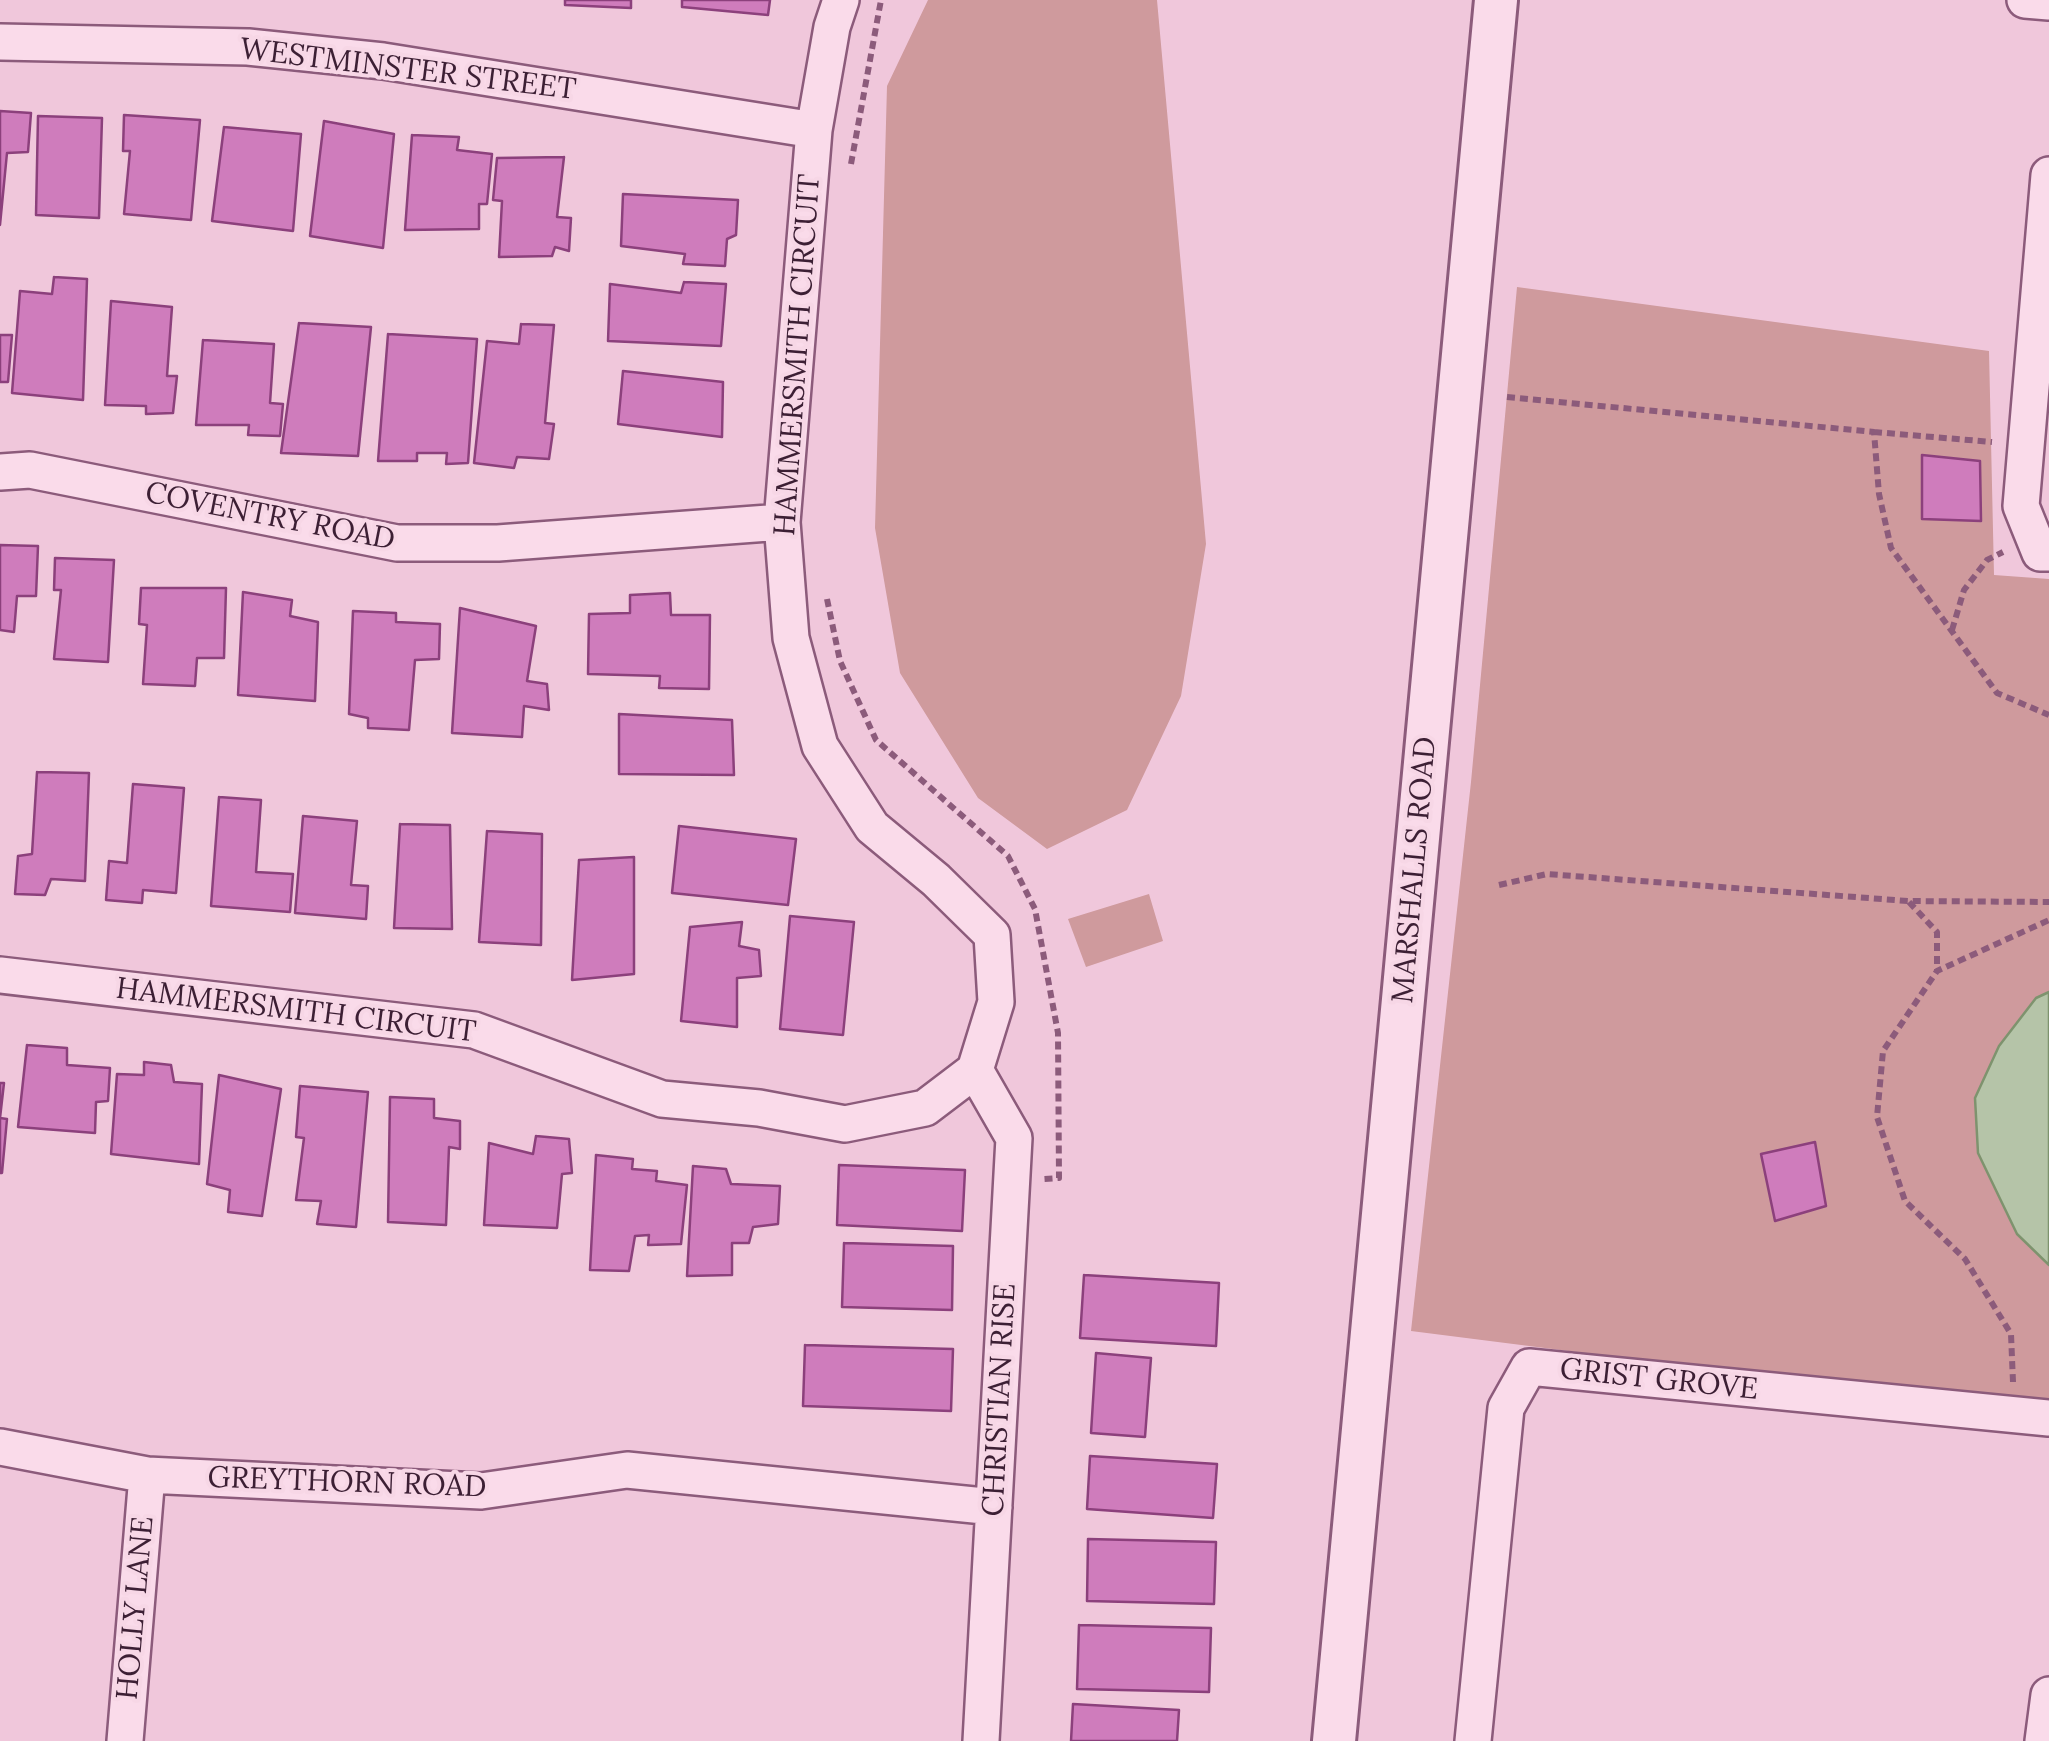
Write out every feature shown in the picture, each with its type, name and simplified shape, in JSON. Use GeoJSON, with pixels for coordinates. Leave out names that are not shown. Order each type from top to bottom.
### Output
{"type":"FeatureCollection","features":[{"type":"Feature","properties":{"kind":"street","name":"HAMMERSMITH CIRCUIT"},"geometry":{"type":"LineString","coordinates":[[0,975],[474,1030],[662,1100],[760,1108],[845,1124],[925,1108],[975,1070],[996,1002],[992,935],[936,880],[872,827],[820,746],[791,638],[782,522],[814,130],[832,27],[841,0]]}},
{"type":"Feature","properties":{"kind":"street","name":"MARSHALLS ROAD"},"geometry":{"type":"LineString","coordinates":[[1334,1741],[1496,0]]}},
{"type":"Feature","properties":{"kind":"street"},"geometry":{"type":"LineString","coordinates":[[2025,0],[2049,2]]}},
{"type":"Feature","properties":{"kind":"street","name":"WESTMINSTER STREET"},"geometry":{"type":"LineString","coordinates":[[0,42],[248,47],[382,61],[814,130]]}},
{"type":"Feature","properties":{"kind":"street"},"geometry":{"type":"LineString","coordinates":[[2042,547],[2021,506],[2049,175]]}},
{"type":"Feature","properties":{"kind":"street","name":"COVENTRY ROAD"},"geometry":{"type":"LineString","coordinates":[[0,472],[30,470],[397,543],[498,543],[782,522]]}},
{"type":"Feature","properties":{"kind":"street","name":"CHRISTIAN RISE"},"geometry":{"type":"LineString","coordinates":[[975,1070],[1014,1138],[980,1741]]}},
{"type":"Feature","properties":{"kind":"street","name":"GRIST GROVE"},"geometry":{"type":"LineString","coordinates":[[1473,1741],[1506,1408],[1529,1367],[2032,1416]]}},
{"type":"Feature","properties":{"kind":"street","name":"GREYTHORN ROAD"},"geometry":{"type":"LineString","coordinates":[[0,1447],[147,1475],[482,1491],[627,1470],[994,1507]]}},
{"type":"Feature","properties":{"kind":"street","name":"HOLLY LANE"},"geometry":{"type":"LineString","coordinates":[[125,1741],[147,1475]]}},
{"type":"Feature","properties":{"kind":"street"},"geometry":{"type":"LineString","coordinates":[[2044,1741],[2049,1695]]}},
{"type":"Feature","properties":{"kind":"path"},"geometry":{"type":"LineString","coordinates":[[849,178],[881,0]]}},
{"type":"Feature","properties":{"kind":"path"},"geometry":{"type":"LineString","coordinates":[[1507,397],[2026,445]]}},
{"type":"Feature","properties":{"kind":"path"},"geometry":{"type":"LineString","coordinates":[[1874,432],[1879,494],[1891,548],[1997,693],[2049,715]]}},
{"type":"Feature","properties":{"kind":"path"},"geometry":{"type":"LineString","coordinates":[[1952,631],[1964,590],[1986,560],[2042,547]]}},
{"type":"Feature","properties":{"kind":"path"},"geometry":{"type":"LineString","coordinates":[[826,595],[840,661],[876,740],[1008,856],[1035,909],[1058,1033],[1059,1178],[1012,1179]]}},
{"type":"Feature","properties":{"kind":"path"},"geometry":{"type":"LineString","coordinates":[[1499,885],[1548,874],[1908,900],[2049,902]]}},
{"type":"Feature","properties":{"kind":"path"},"geometry":{"type":"LineString","coordinates":[[1908,900],[1937,932],[1937,970]]}},
{"type":"Feature","properties":{"kind":"path"},"geometry":{"type":"LineString","coordinates":[[2032,1416],[2011,1334],[1965,1259],[1905,1201],[1877,1117],[1883,1051],[1937,970],[2049,920]]}},
{"type":"Feature","properties":{"kind":"shaded area"},"geometry":{"type":"Polygon","coordinates":[[[928,0],[1157,0],[1206,544],[1181,696],[1127,810],[1047,849],[978,798],[900,673],[875,528],[887,86],[928,0]]]}},
{"type":"Feature","properties":{"kind":"shaded area"},"geometry":{"type":"Polygon","coordinates":[[[1517,287],[1989,351],[1994,575],[2049,579],[2049,1412],[1411,1331],[1471,782],[1517,287]]]}},
{"type":"Feature","properties":{"kind":"shaded area"},"geometry":{"type":"Polygon","coordinates":[[[1149,894],[1163,941],[1086,967],[1068,919],[1149,894]]]}},
{"type":"Feature","properties":{"kind":"shaded area"},"geometry":{"type":"Polygon","coordinates":[[[2049,992],[2049,1265],[2017,1234],[1978,1153],[1975,1098],[1999,1046],[2036,998],[2049,992]]]}},
{"type":"Feature","properties":{"kind":"building"},"geometry":{"type":"Polygon","coordinates":[[[565,0],[631,0],[631,8],[565,5],[565,0]]]}},
{"type":"Feature","properties":{"kind":"building"},"geometry":{"type":"Polygon","coordinates":[[[682,0],[770,0],[768,15],[682,7],[682,0]]]}},
{"type":"Feature","properties":{"kind":"building"},"geometry":{"type":"Polygon","coordinates":[[[0,111],[31,113],[28,152],[7,153],[0,225],[0,111]]]}},
{"type":"Feature","properties":{"kind":"building"},"geometry":{"type":"Polygon","coordinates":[[[124,115],[200,120],[191,220],[124,214],[130,151],[123,151],[124,115]]]}},
{"type":"Feature","properties":{"kind":"building"},"geometry":{"type":"Polygon","coordinates":[[[38,116],[102,118],[99,218],[36,215],[38,116]]]}},
{"type":"Feature","properties":{"kind":"building"},"geometry":{"type":"Polygon","coordinates":[[[324,121],[394,134],[383,248],[310,236],[324,121]]]}},
{"type":"Feature","properties":{"kind":"building"},"geometry":{"type":"Polygon","coordinates":[[[224,127],[301,134],[293,231],[212,221],[224,127]]]}},
{"type":"Feature","properties":{"kind":"building"},"geometry":{"type":"Polygon","coordinates":[[[412,135],[459,137],[457,150],[492,154],[487,204],[479,204],[479,229],[405,230],[412,135]]]}},
{"type":"Feature","properties":{"kind":"building"},"geometry":{"type":"Polygon","coordinates":[[[564,157],[557,217],[571,218],[569,251],[555,247],[552,256],[499,257],[502,201],[493,200],[497,158],[564,157]]]}},
{"type":"Feature","properties":{"kind":"building"},"geometry":{"type":"Polygon","coordinates":[[[623,194],[738,200],[736,235],[727,239],[725,266],[683,264],[685,254],[621,246],[623,194]]]}},
{"type":"Feature","properties":{"kind":"building"},"geometry":{"type":"Polygon","coordinates":[[[54,277],[87,279],[83,400],[12,393],[20,291],[52,294],[54,277]]]}},
{"type":"Feature","properties":{"kind":"building"},"geometry":{"type":"Polygon","coordinates":[[[684,282],[726,284],[721,346],[608,341],[610,284],[681,293],[684,282]]]}},
{"type":"Feature","properties":{"kind":"building"},"geometry":{"type":"Polygon","coordinates":[[[111,301],[172,307],[167,376],[177,376],[173,413],[146,414],[146,406],[105,405],[111,301]]]}},
{"type":"Feature","properties":{"kind":"building"},"geometry":{"type":"Polygon","coordinates":[[[299,323],[371,327],[358,456],[281,453],[299,323]]]}},
{"type":"Feature","properties":{"kind":"building"},"geometry":{"type":"Polygon","coordinates":[[[521,324],[554,325],[545,423],[554,424],[549,459],[517,457],[514,468],[474,463],[487,341],[519,344],[521,324]]]}},
{"type":"Feature","properties":{"kind":"building"},"geometry":{"type":"Polygon","coordinates":[[[388,334],[477,339],[468,463],[446,464],[447,453],[417,453],[417,461],[378,461],[388,334]]]}},
{"type":"Feature","properties":{"kind":"building"},"geometry":{"type":"Polygon","coordinates":[[[0,335],[12,335],[8,382],[0,382],[0,335]]]}},
{"type":"Feature","properties":{"kind":"building"},"geometry":{"type":"Polygon","coordinates":[[[203,340],[274,344],[270,403],[283,404],[280,436],[248,435],[249,425],[196,425],[203,340]]]}},
{"type":"Feature","properties":{"kind":"building"},"geometry":{"type":"Polygon","coordinates":[[[623,371],[723,382],[722,437],[618,424],[623,371]]]}},
{"type":"Feature","properties":{"kind":"building"},"geometry":{"type":"Polygon","coordinates":[[[1922,455],[1980,461],[1981,521],[1922,519],[1922,455]]]}},
{"type":"Feature","properties":{"kind":"building"},"geometry":{"type":"Polygon","coordinates":[[[0,545],[38,546],[36,596],[17,596],[14,632],[0,630],[0,545]]]}},
{"type":"Feature","properties":{"kind":"building"},"geometry":{"type":"Polygon","coordinates":[[[55,558],[114,560],[108,662],[54,659],[61,590],[54,590],[55,558]]]}},
{"type":"Feature","properties":{"kind":"building"},"geometry":{"type":"Polygon","coordinates":[[[141,588],[226,588],[224,658],[197,658],[195,686],[143,684],[147,625],[139,624],[141,588]]]}},
{"type":"Feature","properties":{"kind":"building"},"geometry":{"type":"Polygon","coordinates":[[[243,592],[292,600],[290,616],[318,622],[315,701],[238,695],[243,592]]]}},
{"type":"Feature","properties":{"kind":"building"},"geometry":{"type":"Polygon","coordinates":[[[670,593],[671,615],[710,615],[709,689],[659,688],[660,676],[588,674],[589,614],[630,613],[630,595],[670,593]]]}},
{"type":"Feature","properties":{"kind":"building"},"geometry":{"type":"Polygon","coordinates":[[[460,608],[536,626],[527,681],[547,684],[549,710],[524,706],[522,737],[452,733],[460,608]]]}},
{"type":"Feature","properties":{"kind":"building"},"geometry":{"type":"Polygon","coordinates":[[[353,611],[396,613],[396,622],[440,624],[439,659],[415,660],[409,730],[368,728],[368,718],[349,714],[353,611]]]}},
{"type":"Feature","properties":{"kind":"building"},"geometry":{"type":"Polygon","coordinates":[[[619,714],[732,720],[734,775],[619,774],[619,714]]]}},
{"type":"Feature","properties":{"kind":"building"},"geometry":{"type":"Polygon","coordinates":[[[37,772],[89,773],[85,881],[51,879],[45,895],[15,894],[18,856],[32,854],[37,772]]]}},
{"type":"Feature","properties":{"kind":"building"},"geometry":{"type":"Polygon","coordinates":[[[133,784],[184,788],[176,893],[143,890],[142,903],[106,900],[109,861],[127,863],[133,784]]]}},
{"type":"Feature","properties":{"kind":"building"},"geometry":{"type":"Polygon","coordinates":[[[219,797],[261,800],[256,872],[293,874],[290,912],[211,906],[219,797]]]}},
{"type":"Feature","properties":{"kind":"building"},"geometry":{"type":"Polygon","coordinates":[[[303,816],[357,821],[351,885],[368,886],[366,919],[295,913],[303,816]]]}},
{"type":"Feature","properties":{"kind":"building"},"geometry":{"type":"Polygon","coordinates":[[[400,824],[450,825],[452,929],[394,928],[400,824]]]}},
{"type":"Feature","properties":{"kind":"building"},"geometry":{"type":"Polygon","coordinates":[[[679,826],[796,839],[788,905],[672,893],[679,826]]]}},
{"type":"Feature","properties":{"kind":"building"},"geometry":{"type":"Polygon","coordinates":[[[487,831],[542,834],[541,945],[479,942],[487,831]]]}},
{"type":"Feature","properties":{"kind":"building"},"geometry":{"type":"Polygon","coordinates":[[[634,857],[634,974],[572,980],[579,860],[634,857]]]}},
{"type":"Feature","properties":{"kind":"building"},"geometry":{"type":"Polygon","coordinates":[[[790,916],[854,922],[843,1035],[780,1029],[790,916]]]}},
{"type":"Feature","properties":{"kind":"building"},"geometry":{"type":"Polygon","coordinates":[[[742,922],[739,946],[759,950],[761,976],[737,978],[737,1027],[681,1021],[690,927],[742,922]]]}},
{"type":"Feature","properties":{"kind":"building"},"geometry":{"type":"Polygon","coordinates":[[[27,1045],[67,1048],[67,1065],[110,1068],[108,1101],[96,1102],[95,1133],[18,1127],[27,1045]]]}},
{"type":"Feature","properties":{"kind":"building"},"geometry":{"type":"Polygon","coordinates":[[[144,1062],[171,1065],[174,1082],[202,1084],[199,1164],[111,1154],[117,1074],[144,1075],[144,1062]]]}},
{"type":"Feature","properties":{"kind":"building"},"geometry":{"type":"Polygon","coordinates":[[[219,1075],[281,1089],[262,1216],[228,1212],[230,1190],[207,1184],[219,1075]]]}},
{"type":"Feature","properties":{"kind":"building"},"geometry":{"type":"Polygon","coordinates":[[[0,1083],[4,1083],[0,1118],[0,1083]]]}},
{"type":"Feature","properties":{"kind":"building"},"geometry":{"type":"Polygon","coordinates":[[[300,1086],[368,1092],[356,1227],[317,1224],[321,1201],[296,1200],[304,1138],[296,1137],[300,1086]]]}},
{"type":"Feature","properties":{"kind":"building"},"geometry":{"type":"Polygon","coordinates":[[[390,1097],[434,1099],[434,1118],[460,1121],[460,1149],[449,1147],[446,1225],[388,1222],[390,1097]]]}},
{"type":"Feature","properties":{"kind":"building"},"geometry":{"type":"Polygon","coordinates":[[[0,1118],[7,1119],[2,1173],[0,1173],[0,1118]]]}},
{"type":"Feature","properties":{"kind":"building"},"geometry":{"type":"Polygon","coordinates":[[[536,1136],[569,1139],[572,1173],[562,1174],[557,1228],[484,1225],[489,1143],[533,1154],[536,1136]]]}},
{"type":"Feature","properties":{"kind":"building"},"geometry":{"type":"Polygon","coordinates":[[[1815,1142],[1826,1206],[1775,1221],[1761,1154],[1815,1142]]]}},
{"type":"Feature","properties":{"kind":"building"},"geometry":{"type":"Polygon","coordinates":[[[596,1155],[633,1159],[632,1169],[657,1171],[656,1181],[687,1185],[681,1244],[648,1245],[649,1235],[635,1236],[629,1271],[590,1270],[596,1155]]]}},
{"type":"Feature","properties":{"kind":"building"},"geometry":{"type":"Polygon","coordinates":[[[839,1165],[965,1170],[962,1231],[837,1225],[839,1165]]]}},
{"type":"Feature","properties":{"kind":"building"},"geometry":{"type":"Polygon","coordinates":[[[693,1166],[726,1169],[731,1184],[780,1186],[778,1224],[753,1227],[749,1243],[732,1243],[732,1275],[687,1276],[693,1166]]]}},
{"type":"Feature","properties":{"kind":"building"},"geometry":{"type":"Polygon","coordinates":[[[844,1243],[953,1246],[952,1310],[842,1307],[844,1243]]]}},
{"type":"Feature","properties":{"kind":"building"},"geometry":{"type":"Polygon","coordinates":[[[1084,1275],[1219,1283],[1216,1346],[1080,1338],[1084,1275]]]}},
{"type":"Feature","properties":{"kind":"building"},"geometry":{"type":"Polygon","coordinates":[[[805,1345],[953,1349],[951,1411],[803,1406],[805,1345]]]}},
{"type":"Feature","properties":{"kind":"building"},"geometry":{"type":"Polygon","coordinates":[[[1096,1353],[1151,1358],[1145,1437],[1091,1433],[1096,1353]]]}},
{"type":"Feature","properties":{"kind":"building"},"geometry":{"type":"Polygon","coordinates":[[[1090,1456],[1217,1464],[1213,1518],[1087,1509],[1090,1456]]]}},
{"type":"Feature","properties":{"kind":"building"},"geometry":{"type":"Polygon","coordinates":[[[1088,1539],[1216,1542],[1214,1604],[1087,1601],[1088,1539]]]}},
{"type":"Feature","properties":{"kind":"building"},"geometry":{"type":"Polygon","coordinates":[[[1079,1625],[1211,1628],[1209,1692],[1077,1689],[1079,1625]]]}},
{"type":"Feature","properties":{"kind":"building"},"geometry":{"type":"Polygon","coordinates":[[[1073,1704],[1179,1710],[1177,1741],[1071,1741],[1073,1704]]]}}]}
